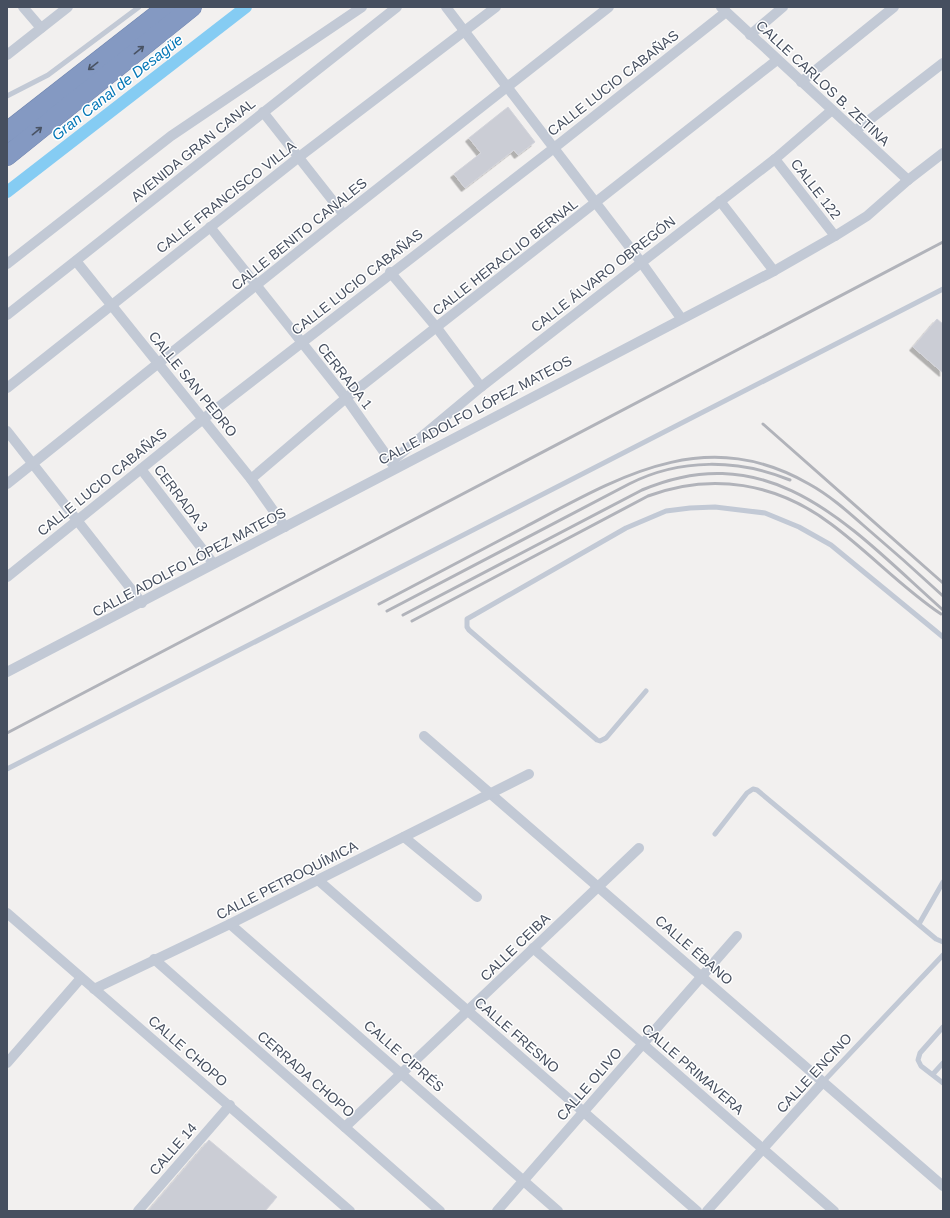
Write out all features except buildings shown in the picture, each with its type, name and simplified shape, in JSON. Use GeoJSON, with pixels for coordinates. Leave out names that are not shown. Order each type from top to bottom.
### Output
{"type":"FeatureCollection","features":[{"type":"Feature","properties":{"kind":"highway"},"geometry":{"type":"LineString","coordinates":[[7,132],[167,7]]}},
{"type":"Feature","properties":{"kind":"highway"},"geometry":{"type":"LineString","coordinates":[[7,156],[192,7]]}},
{"type":"Feature","properties":{"kind":"street"},"geometry":{"type":"LineString","coordinates":[[24,7],[41,28]]}},
{"type":"Feature","properties":{"kind":"street"},"geometry":{"type":"LineString","coordinates":[[7,55],[68,7]]}},
{"type":"Feature","properties":{"kind":"street"},"geometry":{"type":"LineString","coordinates":[[7,264],[171,136],[362,7]]}},
{"type":"Feature","properties":{"kind":"street","name":"AVENIDA GRAN CANAL"},"geometry":{"type":"LineString","coordinates":[[7,315],[397,7]]}},
{"type":"Feature","properties":{"kind":"street"},"geometry":{"type":"LineString","coordinates":[[446,7],[641,262],[681,318]]}},
{"type":"Feature","properties":{"kind":"street","name":"CALLE FRANCISCO VILLA"},"geometry":{"type":"LineString","coordinates":[[7,388],[299,157],[496,7]]}},
{"type":"Feature","properties":{"kind":"street","name":"CALLE BENITO CANALES"},"geometry":{"type":"LineString","coordinates":[[7,484],[344,215],[609,7]]}},
{"type":"Feature","properties":{"kind":"street"},"geometry":{"type":"LineString","coordinates":[[750,34],[783,7]]}},
{"type":"Feature","properties":{"kind":"street"},"geometry":{"type":"LineString","coordinates":[[801,82],[894,7]]}},
{"type":"Feature","properties":{"kind":"street","name":"CALLE CARLOS B. ZETINA"},"geometry":{"type":"LineString","coordinates":[[723,9],[908,180]]}},
{"type":"Feature","properties":{"kind":"street","name":"CALLE LUCIO CABAÑAS"},"geometry":{"type":"LineString","coordinates":[[7,576],[390,272],[554,148],[723,9]]}},
{"type":"Feature","properties":{"kind":"street","name":"CALLE HERACLIO BERNAL"},"geometry":{"type":"LineString","coordinates":[[251,479],[346,398],[777,60]]}},
{"type":"Feature","properties":{"kind":"street"},"geometry":{"type":"LineString","coordinates":[[855,131],[943,63]]}},
{"type":"Feature","properties":{"kind":"street","name":"CALLE ÁLVARO OBREGÓN"},"geometry":{"type":"LineString","coordinates":[[393,465],[481,387],[775,159],[832,110]]}},
{"type":"Feature","properties":{"kind":"street"},"geometry":{"type":"LineString","coordinates":[[263,112],[344,215]]}},
{"type":"Feature","properties":{"kind":"street","name":"CALLE ADOLFO LÓPEZ MATEOS"},"geometry":{"type":"LineString","coordinates":[[7,672],[286,527],[393,465],[774,271],[867,216],[908,180],[943,153]]}},
{"type":"Feature","properties":{"kind":"street","name":"CALLE 122"},"geometry":{"type":"LineString","coordinates":[[775,159],[835,236]]}},
{"type":"Feature","properties":{"kind":"street"},"geometry":{"type":"LineString","coordinates":[[720,201],[774,271]]}},
{"type":"Feature","properties":{"kind":"street","name":"CERRADA 1"},"geometry":{"type":"LineString","coordinates":[[210,227],[346,398],[393,465]]}},
{"type":"Feature","properties":{"kind":"street","name":"CALLE SAN PEDRO"},"geometry":{"type":"LineString","coordinates":[[76,261],[251,479],[286,527]]}},
{"type":"Feature","properties":{"kind":"street"},"geometry":{"type":"LineString","coordinates":[[390,272],[437,328],[481,387]]}},
{"type":"Feature","properties":{"kind":"street"},"geometry":{"type":"LineString","coordinates":[[7,431],[142,602]]}},
{"type":"Feature","properties":{"kind":"street","name":"CERRADA 3"},"geometry":{"type":"LineString","coordinates":[[141,469],[213,564]]}},
{"type":"Feature","properties":{"kind":"street","name":"CALLE ÉBANO"},"geometry":{"type":"LineString","coordinates":[[424,736],[599,886],[943,1186]]}},
{"type":"Feature","properties":{"kind":"street","name":"CALLE PETROQUÍMICA"},"geometry":{"type":"LineString","coordinates":[[94,989],[230,924],[529,774]]}},
{"type":"Feature","properties":{"kind":"street"},"geometry":{"type":"LineString","coordinates":[[404,837],[477,898]]}},
{"type":"Feature","properties":{"kind":"street","name":"CALLE CEIBA"},"geometry":{"type":"LineString","coordinates":[[345,1127],[639,848]]}},
{"type":"Feature","properties":{"kind":"street","name":"CALLE FRESNO"},"geometry":{"type":"LineString","coordinates":[[318,880],[697,1211]]}},
{"type":"Feature","properties":{"kind":"street","name":"CALLE CHOPO"},"geometry":{"type":"LineString","coordinates":[[8,916],[230,1105],[350,1211]]}},
{"type":"Feature","properties":{"kind":"street","name":"CALLE CIPRÉS"},"geometry":{"type":"LineString","coordinates":[[230,924],[558,1211]]}},
{"type":"Feature","properties":{"kind":"street","name":"CALLE OLIVO"},"geometry":{"type":"LineString","coordinates":[[497,1211],[737,936]]}},
{"type":"Feature","properties":{"kind":"street","name":"CALLE PRIMAVERA"},"geometry":{"type":"LineString","coordinates":[[533,948],[834,1211]]}},
{"type":"Feature","properties":{"kind":"street","name":"CERRADA CHOPO"},"geometry":{"type":"LineString","coordinates":[[154,959],[440,1211]]}},
{"type":"Feature","properties":{"kind":"street"},"geometry":{"type":"LineString","coordinates":[[7,1063],[81,978]]}},
{"type":"Feature","properties":{"kind":"street","name":"CALLE ENCINO"},"geometry":{"type":"LineString","coordinates":[[707,1211],[824,1082]]}},
{"type":"Feature","properties":{"kind":"street","name":"CALLE 14"},"geometry":{"type":"LineString","coordinates":[[138,1211],[230,1105]]}},
{"type":"Feature","properties":{"kind":"lane"},"geometry":{"type":"LineString","coordinates":[[7,96],[48,75],[139,7]]}},
{"type":"Feature","properties":{"kind":"lane"},"geometry":{"type":"LineString","coordinates":[[7,769],[943,289]]}},
{"type":"Feature","properties":{"kind":"lane"},"geometry":{"type":"LineString","coordinates":[[646,691],[606,738],[600,741],[597,740],[469,630],[467,627],[467,619],[626,528],[666,511],[715,507],[765,513],[799,527],[831,544],[943,636]]}},
{"type":"Feature","properties":{"kind":"lane"},"geometry":{"type":"LineString","coordinates":[[715,834],[747,793],[753,789],[757,790],[936,939],[943,942]]}},
{"type":"Feature","properties":{"kind":"lane"},"geometry":{"type":"LineString","coordinates":[[919,924],[943,882]]}},
{"type":"Feature","properties":{"kind":"lane","name":"CALLE ENCINO"},"geometry":{"type":"LineString","coordinates":[[824,1082],[943,955]]}},
{"type":"Feature","properties":{"kind":"lane"},"geometry":{"type":"LineString","coordinates":[[943,1027],[918,1056],[919,1063],[943,1083]]}},
{"type":"Feature","properties":{"kind":"lane"},"geometry":{"type":"LineString","coordinates":[[933,1074],[943,1062]]}},
{"type":"Feature","properties":{"kind":"waterway","name":"Gran Canal de Desagüe"},"geometry":{"type":"LineString","coordinates":[[7,192],[246,7]]}},
{"type":"Feature","properties":{"kind":"railway"},"geometry":{"type":"LineString","coordinates":[[7,733],[943,242]]}},
{"type":"Feature","properties":{"kind":"railway"},"geometry":{"type":"LineString","coordinates":[[763,424],[943,583]]}},
{"type":"Feature","properties":{"kind":"railway"},"geometry":{"type":"LineString","coordinates":[[379,604],[594,491],[629,476],[663,464],[698,458],[734,458],[771,467],[809,484],[844,508],[943,596]]}},
{"type":"Feature","properties":{"kind":"railway"},"geometry":{"type":"LineString","coordinates":[[387,611],[629,484],[668,469],[709,464],[730,465],[750,468],[790,480]]}},
{"type":"Feature","properties":{"kind":"railway"},"geometry":{"type":"LineString","coordinates":[[403,615],[642,490],[689,476],[732,474],[771,483],[808,499],[843,523],[877,550],[943,610]]}},
{"type":"Feature","properties":{"kind":"railway"},"geometry":{"type":"LineString","coordinates":[[412,621],[648,496],[696,484],[743,486],[766,491],[789,499],[810,510],[845,535],[913,593],[941,614]]}}]}
